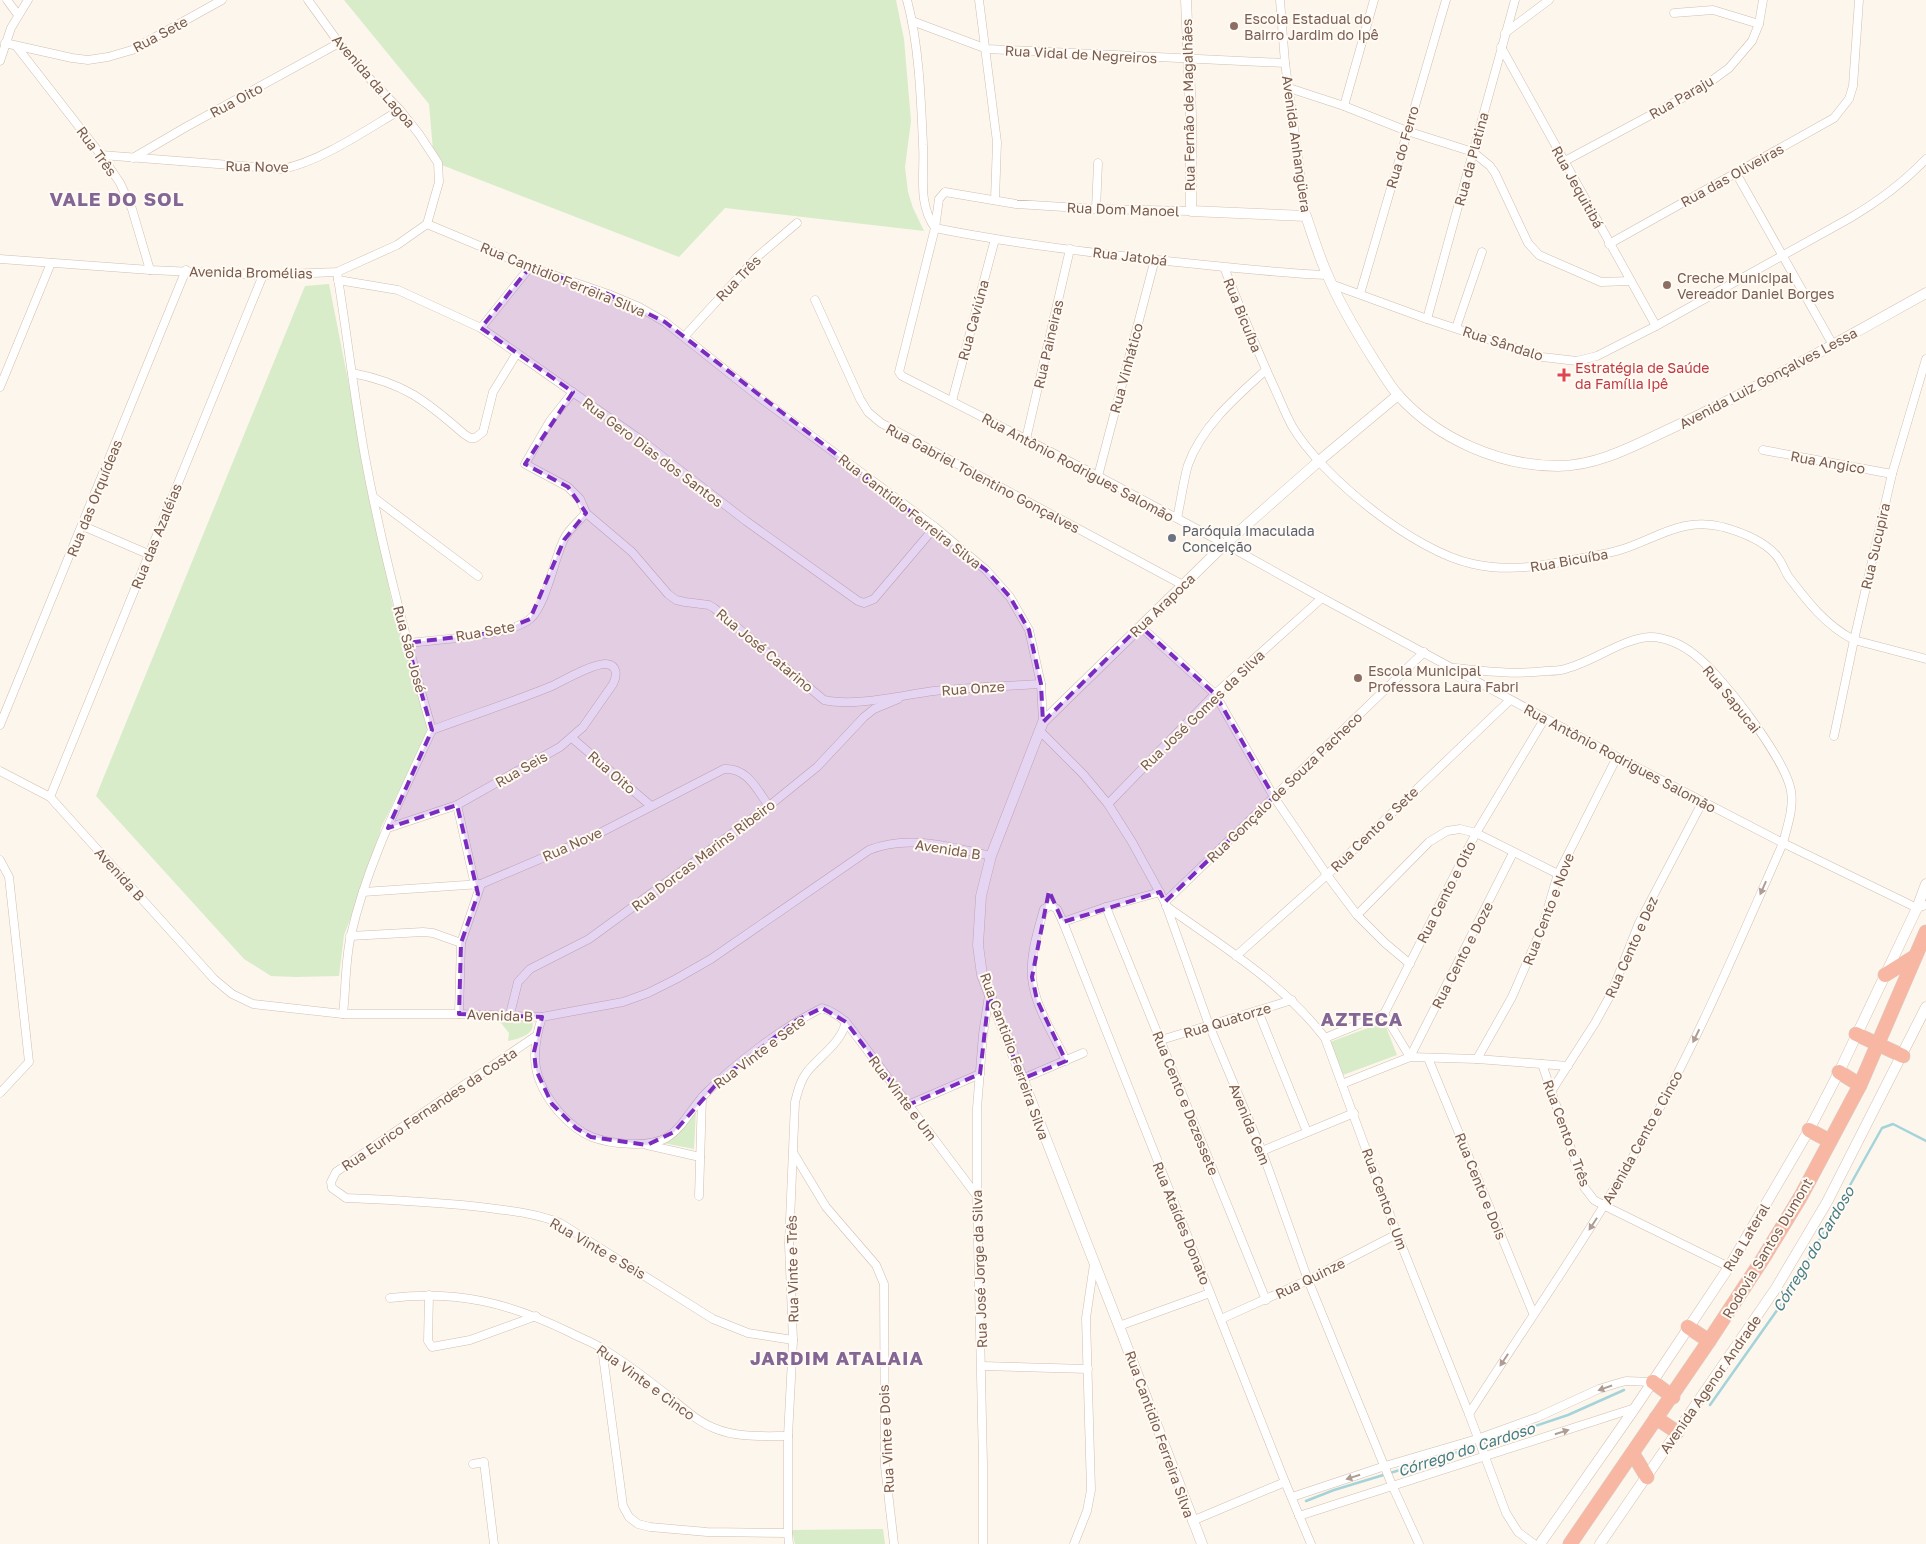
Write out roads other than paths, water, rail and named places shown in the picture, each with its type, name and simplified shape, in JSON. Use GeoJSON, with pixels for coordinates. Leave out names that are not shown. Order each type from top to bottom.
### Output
{"type":"FeatureCollection","features":[{"type":"Feature","properties":{"kind":"highway","name":"Rodovia Santos Dumont"},"geometry":{"type":"LineString","coordinates":[[1570,1544],[1709,1341],[1801,1196],[1860,1085],[1926,932]]}},
{"type":"Feature","properties":{"kind":"highway"},"geometry":{"type":"LineString","coordinates":[[1885,975],[1914,957]]}},
{"type":"Feature","properties":{"kind":"highway"},"geometry":{"type":"LineString","coordinates":[[1856,1034],[1903,1056]]}},
{"type":"Feature","properties":{"kind":"highway"},"geometry":{"type":"LineString","coordinates":[[1839,1072],[1860,1085]]}},
{"type":"Feature","properties":{"kind":"highway"},"geometry":{"type":"LineString","coordinates":[[1808,1130],[1830,1141]]}},
{"type":"Feature","properties":{"kind":"highway"},"geometry":{"type":"LineString","coordinates":[[1688,1327],[1709,1341]]}},
{"type":"Feature","properties":{"kind":"highway"},"geometry":{"type":"LineString","coordinates":[[1653,1382],[1672,1396]]}},
{"type":"Feature","properties":{"kind":"highway"},"geometry":{"type":"LineString","coordinates":[[1656,1418],[1677,1432]]}},
{"type":"Feature","properties":{"kind":"highway"},"geometry":{"type":"LineString","coordinates":[[1633,1454],[1647,1477]]}},
{"type":"Feature","properties":{"kind":"street"},"geometry":{"type":"LineString","coordinates":[[7,0],[18,15]]}},
{"type":"Feature","properties":{"kind":"street"},"geometry":{"type":"LineString","coordinates":[[0,61],[5,43],[18,15],[28,0]]}},
{"type":"Feature","properties":{"kind":"street","name":"Avenida da Lagoa"},"geometry":{"type":"LineString","coordinates":[[308,0],[339,43],[400,110],[438,163],[439,182],[426,224]]}},
{"type":"Feature","properties":{"kind":"street"},"geometry":{"type":"LineString","coordinates":[[906,0],[912,21],[924,148],[922,197],[925,210],[934,228]]}},
{"type":"Feature","properties":{"kind":"street"},"geometry":{"type":"LineString","coordinates":[[979,0],[998,142],[995,200]]}},
{"type":"Feature","properties":{"kind":"street","name":"Rua Fernão de Magalhães"},"geometry":{"type":"LineString","coordinates":[[1186,0],[1191,210]]}},
{"type":"Feature","properties":{"kind":"street","name":"Avenida Anhangüera"},"geometry":{"type":"LineString","coordinates":[[1280,0],[1285,63],[1306,216],[1329,280]]}},
{"type":"Feature","properties":{"kind":"street"},"geometry":{"type":"LineString","coordinates":[[1344,106],[1374,0]]}},
{"type":"Feature","properties":{"kind":"street","name":"Rua do Ferro"},"geometry":{"type":"LineString","coordinates":[[1360,294],[1446,0]]}},
{"type":"Feature","properties":{"kind":"street","name":"Rua da Platina"},"geometry":{"type":"LineString","coordinates":[[1427,319],[1515,0]]}},
{"type":"Feature","properties":{"kind":"street"},"geometry":{"type":"LineString","coordinates":[[1505,33],[1548,0]]}},
{"type":"Feature","properties":{"kind":"street","name":"Rua Paraju"},"geometry":{"type":"LineString","coordinates":[[1563,162],[1702,87],[1728,68],[1741,56],[1752,41],[1759,24],[1763,0]]}},
{"type":"Feature","properties":{"kind":"street","name":"Rua das Oliveiras"},"geometry":{"type":"LineString","coordinates":[[1609,244],[1834,118],[1849,99],[1853,86],[1859,0]]}},
{"type":"Feature","properties":{"kind":"street","name":"Rua Sete"},"geometry":{"type":"LineString","coordinates":[[5,43],[72,58],[88,60],[108,57],[132,50],[220,1]]}},
{"type":"Feature","properties":{"kind":"street"},"geometry":{"type":"LineString","coordinates":[[1674,13],[1714,10],[1759,24]]}},
{"type":"Feature","properties":{"kind":"street","name":"Rua Vidal de Negreiros"},"geometry":{"type":"LineString","coordinates":[[912,21],[987,49],[1188,60],[1285,63]]}},
{"type":"Feature","properties":{"kind":"street","name":"Rua Oito"},"geometry":{"type":"LineString","coordinates":[[133,158],[339,43]]}},
{"type":"Feature","properties":{"kind":"street","name":"Rua Três"},"geometry":{"type":"LineString","coordinates":[[18,47],[101,155],[128,196],[150,270]]}},
{"type":"Feature","properties":{"kind":"street","name":"Rua Jequitibá"},"geometry":{"type":"LineString","coordinates":[[1501,48],[1656,326]]}},
{"type":"Feature","properties":{"kind":"street"},"geometry":{"type":"LineString","coordinates":[[1289,88],[1344,106],[1407,131],[1473,152],[1490,166],[1495,173],[1528,243],[1539,255],[1601,282],[1630,281]]}},
{"type":"Feature","properties":{"kind":"street","name":"Rua Nove"},"geometry":{"type":"LineString","coordinates":[[101,155],[282,169],[298,166],[314,159],[400,110]]}},
{"type":"Feature","properties":{"kind":"street","name":"Rua Sândalo"},"geometry":{"type":"LineString","coordinates":[[1329,280],[1360,294],[1427,319],[1542,357],[1577,361],[1597,356],[1782,257],[1882,199],[1908,178],[1926,159]]}},
{"type":"Feature","properties":{"kind":"street"},"geometry":{"type":"LineString","coordinates":[[1096,209],[1098,163]]}},
{"type":"Feature","properties":{"kind":"street"},"geometry":{"type":"LineString","coordinates":[[1736,173],[1833,345]]}},
{"type":"Feature","properties":{"kind":"street","name":"Rua Dom Manoel"},"geometry":{"type":"LineString","coordinates":[[942,194],[948,192],[1016,204],[1096,209],[1191,210],[1306,216]]}},
{"type":"Feature","properties":{"kind":"street","name":"Rua Antônio Rodrigues Salomão"},"geometry":{"type":"LineString","coordinates":[[942,194],[939,199],[934,228],[898,370],[902,376],[1177,518],[1617,757],[1783,843],[1921,907]]}},
{"type":"Feature","properties":{"kind":"street","name":"Rua Três"},"geometry":{"type":"LineString","coordinates":[[684,337],[757,257],[797,223]]}},
{"type":"Feature","properties":{"kind":"street","name":"Avenida Bromélias"},"geometry":{"type":"LineString","coordinates":[[0,259],[150,270],[337,276],[397,246],[426,224]]}},
{"type":"Feature","properties":{"kind":"street","name":"Rua Cantidio Ferreira Silva"},"geometry":{"type":"LineString","coordinates":[[426,224],[530,267],[608,294],[639,307],[665,322],[763,400],[935,527],[986,570],[1010,597],[1029,630],[1041,684],[1041,726],[991,856],[981,896],[978,945],[982,975],[1202,1544]]}},
{"type":"Feature","properties":{"kind":"street","name":"Rua Jatobá"},"geometry":{"type":"LineString","coordinates":[[934,228],[995,239],[1070,249],[1329,280]]}},
{"type":"Feature","properties":{"kind":"street","name":"Rua Caviúna"},"geometry":{"type":"LineString","coordinates":[[952,401],[995,239]]}},
{"type":"Feature","properties":{"kind":"street","name":"Rua Paineiras"},"geometry":{"type":"LineString","coordinates":[[1026,439],[1070,249]]}},
{"type":"Feature","properties":{"kind":"street"},"geometry":{"type":"LineString","coordinates":[[1456,328],[1482,252]]}},
{"type":"Feature","properties":{"kind":"street","name":"Rua Vinhático"},"geometry":{"type":"LineString","coordinates":[[1098,476],[1155,259]]}},
{"type":"Feature","properties":{"kind":"street"},"geometry":{"type":"LineString","coordinates":[[0,388],[51,263]]}},
{"type":"Feature","properties":{"kind":"street"},"geometry":{"type":"LineString","coordinates":[[481,328],[530,267]]}},
{"type":"Feature","properties":{"kind":"street","name":"Rua Bicuíba"},"geometry":{"type":"LineString","coordinates":[[1224,267],[1250,335],[1292,426],[1319,461],[1348,489],[1388,521],[1443,554],[1473,564],[1506,568],[1531,568],[1622,550],[1679,526],[1705,524],[1734,530],[1758,542],[1776,555],[1814,609],[1836,629],[1854,640],[1926,659]]}},
{"type":"Feature","properties":{"kind":"street","name":"Rua das Orquídeas"},"geometry":{"type":"LineString","coordinates":[[0,726],[186,270]]}},
{"type":"Feature","properties":{"kind":"street","name":"Rua das Azaléias"},"geometry":{"type":"LineString","coordinates":[[50,797],[263,275]]}},
{"type":"Feature","properties":{"kind":"street","name":"Rua Gero Dias dos Santos"},"geometry":{"type":"LineString","coordinates":[[337,276],[398,290],[481,328],[641,440],[746,521],[858,601],[864,603],[874,599],[935,527]]}},
{"type":"Feature","properties":{"kind":"street","name":"Rua São José"},"geometry":{"type":"LineString","coordinates":[[337,276],[373,497],[407,643],[432,730]]}},
{"type":"Feature","properties":{"kind":"street","name":"Avenida Luiz Gonçalves Lessa"},"geometry":{"type":"LineString","coordinates":[[1329,280],[1364,343],[1398,395],[1429,421],[1450,436],[1472,448],[1519,462],[1558,466],[1590,462],[1615,455],[1731,401],[1926,293]]}},
{"type":"Feature","properties":{"kind":"street","name":"Rua Gabriel Tolentino Gonçalves"},"geometry":{"type":"LineString","coordinates":[[815,300],[860,399],[868,412],[880,423],[1183,585]]}},
{"type":"Feature","properties":{"kind":"street"},"geometry":{"type":"LineString","coordinates":[[352,373],[377,378],[401,387],[430,404],[464,434],[470,438],[475,438],[483,432],[493,392],[517,353]]}},
{"type":"Feature","properties":{"kind":"street","name":"Rua Sucupira"},"geometry":{"type":"LineString","coordinates":[[1834,736],[1892,474],[1926,358]]}},
{"type":"Feature","properties":{"kind":"street"},"geometry":{"type":"LineString","coordinates":[[1177,518],[1188,466],[1195,449],[1220,415],[1237,396],[1266,370]]}},
{"type":"Feature","properties":{"kind":"street","name":"Rua José Catarino"},"geometry":{"type":"LineString","coordinates":[[573,392],[550,421],[525,464],[568,487],[580,499],[586,513],[632,552],[668,594],[676,600],[709,605],[714,608],[824,700],[835,702],[905,695]]}},
{"type":"Feature","properties":{"kind":"street","name":"Rua Arapoca"},"geometry":{"type":"LineString","coordinates":[[1041,726],[1225,544],[1319,461],[1398,395]]}},
{"type":"Feature","properties":{"kind":"street","name":"Rua Angico"},"geometry":{"type":"LineString","coordinates":[[1763,450],[1892,474]]}},
{"type":"Feature","properties":{"kind":"street"},"geometry":{"type":"LineString","coordinates":[[373,497],[478,576]]}},
{"type":"Feature","properties":{"kind":"street","name":"Rua Sete"},"geometry":{"type":"LineString","coordinates":[[407,643],[498,632],[521,625],[530,619],[554,571],[564,540],[586,513]]}},
{"type":"Feature","properties":{"kind":"street"},"geometry":{"type":"LineString","coordinates":[[83,526],[148,554]]}},
{"type":"Feature","properties":{"kind":"street","name":"Rua José Gomes da Silva"},"geometry":{"type":"LineString","coordinates":[[1108,804],[1215,694],[1322,598]]}},
{"type":"Feature","properties":{"kind":"street"},"geometry":{"type":"LineString","coordinates":[[1140,626],[1215,694],[1274,797],[1327,875],[1357,915],[1385,943],[1410,964]]}},
{"type":"Feature","properties":{"kind":"street","name":"Rua Sapucai"},"geometry":{"type":"LineString","coordinates":[[1450,667],[1505,674],[1567,669],[1598,657],[1626,643],[1648,637],[1661,638],[1684,648],[1696,655],[1735,699],[1752,721],[1785,772],[1791,793],[1790,814],[1783,843]]}},
{"type":"Feature","properties":{"kind":"street","name":"Rua Gonçalo de Souza Pacheco"},"geometry":{"type":"LineString","coordinates":[[1165,904],[1424,652]]}},
{"type":"Feature","properties":{"kind":"street","name":"Rua Seis"},"geometry":{"type":"LineString","coordinates":[[388,828],[457,805],[560,747],[583,727],[613,684],[616,671],[613,666],[607,664],[598,665],[551,686],[432,730]]}},
{"type":"Feature","properties":{"kind":"street","name":"Rua Onze"},"geometry":{"type":"LineString","coordinates":[[905,695],[1041,684]]}},
{"type":"Feature","properties":{"kind":"street","name":"Rua Dorcas Marins Ribeiro"},"geometry":{"type":"LineString","coordinates":[[510,1014],[518,982],[530,969],[589,939],[769,806],[817,767],[864,717],[905,695]]}},
{"type":"Feature","properties":{"kind":"street","name":"Rua Cento e Sete"},"geometry":{"type":"LineString","coordinates":[[1236,956],[1327,875],[1510,700]]}},
{"type":"Feature","properties":{"kind":"street","name":"Rua Cento e Oito"},"geometry":{"type":"LineString","coordinates":[[1384,1014],[1476,834],[1545,718]]}},
{"type":"Feature","properties":{"kind":"street","name":"Avenida Cem"},"geometry":{"type":"LineString","coordinates":[[1041,726],[1108,804],[1160,892],[1209,1025],[1262,1150],[1308,1280],[1392,1485],[1419,1544]]}},
{"type":"Feature","properties":{"kind":"street"},"geometry":{"type":"LineString","coordinates":[[343,1014],[350,936],[363,892],[388,828],[432,730]]}},
{"type":"Feature","properties":{"kind":"street","name":"Rua Oito"},"geometry":{"type":"LineString","coordinates":[[572,738],[651,806]]}},
{"type":"Feature","properties":{"kind":"street","name":"Rua Cento e Nove"},"geometry":{"type":"LineString","coordinates":[[1477,1059],[1505,1012],[1542,928],[1558,874],[1617,757]]}},
{"type":"Feature","properties":{"kind":"street","name":"Rua Nove"},"geometry":{"type":"LineString","coordinates":[[363,892],[478,885],[592,837],[724,769],[740,771],[769,806]]}},
{"type":"Feature","properties":{"kind":"street"},"geometry":{"type":"LineString","coordinates":[[0,771],[50,797]]}},
{"type":"Feature","properties":{"kind":"street","name":"Avenida B"},"geometry":{"type":"LineString","coordinates":[[50,797],[214,979],[232,994],[253,1004],[343,1014],[510,1014],[542,1017],[623,1002],[648,993],[711,959],[869,850],[897,842],[933,844],[991,856]]}},
{"type":"Feature","properties":{"kind":"street","name":"Rua Cento e Dez"},"geometry":{"type":"LineString","coordinates":[[1552,1090],[1611,994],[1639,923],[1703,801]]}},
{"type":"Feature","properties":{"kind":"street"},"geometry":{"type":"LineString","coordinates":[[457,805],[478,885],[461,943],[459,1014]]}},
{"type":"Feature","properties":{"kind":"street"},"geometry":{"type":"LineString","coordinates":[[1357,915],[1429,842],[1447,831],[1460,829],[1476,834],[1558,874]]}},
{"type":"Feature","properties":{"kind":"street","name":"Avenida Cento e Cinco"},"geometry":{"type":"LineString","coordinates":[[1470,1414],[1605,1206],[1700,1028],[1783,843]]}},
{"type":"Feature","properties":{"kind":"street","name":"Rua Cento e Doze"},"geometry":{"type":"LineString","coordinates":[[1410,1057],[1513,853]]}},
{"type":"Feature","properties":{"kind":"street"},"geometry":{"type":"LineString","coordinates":[[0,861],[9,877],[29,1062],[0,1093]]}},
{"type":"Feature","properties":{"kind":"street","name":"Rua Lateral"},"geometry":{"type":"LineString","coordinates":[[1540,1544],[1653,1382],[1729,1267],[1839,1072],[1885,975],[1921,907],[1926,884]]}},
{"type":"Feature","properties":{"kind":"street"},"geometry":{"type":"LineString","coordinates":[[1063,922],[1106,907],[1160,892]]}},
{"type":"Feature","properties":{"kind":"street","name":"Rua Cento e Um"},"geometry":{"type":"LineString","coordinates":[[1165,904],[1292,1000],[1310,1018],[1325,1038],[1397,1234],[1470,1414],[1477,1439],[1506,1513],[1518,1532],[1534,1544]]}},
{"type":"Feature","properties":{"kind":"street","name":"Rua Ataídes Donato"},"geometry":{"type":"LineString","coordinates":[[1066,1061],[1037,1000],[1032,977],[1033,955],[1038,929],[1044,909],[1051,905],[1057,909],[1063,922],[1311,1544]]}},
{"type":"Feature","properties":{"kind":"street","name":"Rua Cento e Dezessete"},"geometry":{"type":"LineString","coordinates":[[1106,907],[1266,1300]]}},
{"type":"Feature","properties":{"kind":"street"},"geometry":{"type":"LineString","coordinates":[[350,936],[422,932],[433,933],[461,943]]}},
{"type":"Feature","properties":{"kind":"street","name":"Rua José Jorge da Silva"},"geometry":{"type":"LineString","coordinates":[[983,1544],[977,1108],[989,995]]}},
{"type":"Feature","properties":{"kind":"street","name":"Rua Quatorze"},"geometry":{"type":"LineString","coordinates":[[1161,1040],[1292,1000]]}},
{"type":"Feature","properties":{"kind":"street","name":"Avenida Agenor Andrade"},"geometry":{"type":"LineString","coordinates":[[1600,1544],[1730,1357],[1794,1258],[1827,1202],[1903,1056],[1926,1007]]}},
{"type":"Feature","properties":{"kind":"street","name":"Rua Vinte e Sete"},"geometry":{"type":"LineString","coordinates":[[542,1017],[536,1036],[534,1052],[536,1070],[552,1104],[576,1128],[591,1137],[606,1141],[647,1144],[666,1138],[674,1132],[702,1097],[721,1079],[797,1020],[822,1008]]}},
{"type":"Feature","properties":{"kind":"street","name":"Rua Vinte e Um"},"geometry":{"type":"LineString","coordinates":[[822,1008],[836,1013],[846,1022],[977,1196]]}},
{"type":"Feature","properties":{"kind":"street"},"geometry":{"type":"LineString","coordinates":[[1258,1011],[1307,1132]]}},
{"type":"Feature","properties":{"kind":"street"},"geometry":{"type":"LineString","coordinates":[[1325,1038],[1384,1014],[1410,1057]]}},
{"type":"Feature","properties":{"kind":"street","name":"Rua Vinte e Três"},"geometry":{"type":"LineString","coordinates":[[789,1544],[788,1436],[793,1340],[789,1244],[795,1102],[799,1086],[806,1073],[842,1035],[846,1022]]}},
{"type":"Feature","properties":{"kind":"street","name":"Rua Eurico Fernandes da Costa"},"geometry":{"type":"LineString","coordinates":[[332,1188],[331,1182],[336,1172],[536,1036]]}},
{"type":"Feature","properties":{"kind":"street"},"geometry":{"type":"LineString","coordinates":[[1022,1079],[1083,1053]]}},
{"type":"Feature","properties":{"kind":"street"},"geometry":{"type":"LineString","coordinates":[[1342,1084],[1410,1057],[1477,1059],[1568,1066]]}},
{"type":"Feature","properties":{"kind":"street","name":"Rua Cento e Dois"},"geometry":{"type":"LineString","coordinates":[[1428,1058],[1534,1314]]}},
{"type":"Feature","properties":{"kind":"street","name":"Rua Cento e Três"},"geometry":{"type":"LineString","coordinates":[[1542,1064],[1584,1187],[1594,1200],[1729,1267]]}},
{"type":"Feature","properties":{"kind":"street"},"geometry":{"type":"LineString","coordinates":[[908,1105],[980,1074]]}},
{"type":"Feature","properties":{"kind":"street"},"geometry":{"type":"LineString","coordinates":[[699,1196],[702,1097]]}},
{"type":"Feature","properties":{"kind":"street"},"geometry":{"type":"LineString","coordinates":[[1262,1150],[1354,1113]]}},
{"type":"Feature","properties":{"kind":"street"},"geometry":{"type":"LineString","coordinates":[[647,1144],[700,1157]]}},
{"type":"Feature","properties":{"kind":"street","name":"Rua Vinte e Dois"},"geometry":{"type":"LineString","coordinates":[[794,1154],[826,1207],[876,1265],[884,1284],[886,1466],[894,1544]]}},
{"type":"Feature","properties":{"kind":"street","name":"Rua Vinte e Seis"},"geometry":{"type":"LineString","coordinates":[[332,1188],[346,1198],[453,1203],[509,1210],[549,1218],[560,1223],[713,1319],[748,1334],[793,1340]]}},
{"type":"Feature","properties":{"kind":"street","name":"Rua Quinze"},"geometry":{"type":"LineString","coordinates":[[1221,1319],[1308,1280],[1397,1234]]}},
{"type":"Feature","properties":{"kind":"street"},"geometry":{"type":"LineString","coordinates":[[1074,1544],[1087,1511],[1091,1490],[1086,1318],[1094,1264]]}},
{"type":"Feature","properties":{"kind":"street"},"geometry":{"type":"LineString","coordinates":[[1119,1326],[1210,1293]]}},
{"type":"Feature","properties":{"kind":"street"},"geometry":{"type":"LineString","coordinates":[[429,1295],[428,1341],[432,1346],[470,1340],[536,1316]]}},
{"type":"Feature","properties":{"kind":"street","name":"Rua Vinte e Cinco"},"geometry":{"type":"LineString","coordinates":[[390,1298],[429,1295],[456,1296],[491,1303],[536,1316],[602,1348],[651,1382],[696,1418],[713,1428],[734,1434],[788,1436]]}},
{"type":"Feature","properties":{"kind":"street"},"geometry":{"type":"LineString","coordinates":[[602,1348],[623,1506],[629,1517],[638,1524],[650,1527],[707,1532],[788,1533]]}},
{"type":"Feature","properties":{"kind":"street"},"geometry":{"type":"LineString","coordinates":[[982,1366],[1088,1369]]}},
{"type":"Feature","properties":{"kind":"street"},"geometry":{"type":"LineString","coordinates":[[1292,1497],[1385,1466],[1477,1439],[1538,1417],[1599,1389],[1626,1381],[1653,1382]]}},
{"type":"Feature","properties":{"kind":"street"},"geometry":{"type":"LineString","coordinates":[[1299,1516],[1635,1408]]}},
{"type":"Feature","properties":{"kind":"street"},"geometry":{"type":"LineString","coordinates":[[473,1464],[484,1462],[494,1544]]}},
{"type":"Feature","properties":{"kind":"street"},"geometry":{"type":"LineString","coordinates":[[1192,1521],[1285,1482]]}},
{"type":"Feature","properties":{"kind":"waterway","name":"Córrego do Cardoso"},"geometry":{"type":"LineString","coordinates":[[1710,1405],[1792,1289],[1882,1128],[1893,1124],[1926,1141]]}},
{"type":"Feature","properties":{"kind":"waterway","name":"Córrego do Cardoso"},"geometry":{"type":"LineString","coordinates":[[1306,1501],[1334,1490],[1446,1456],[1568,1415],[1624,1390]]}},
{"type":"Feature","properties":{"kind":"place","name":"Escola Estadual do Bairro Jardim do Ipê"},"geometry":{"type":"Point","coordinates":[1234,26]}},
{"type":"Feature","properties":{"kind":"place","name":"Creche Municipal Vereador Daniel Borges"},"geometry":{"type":"Point","coordinates":[1667,285]}},
{"type":"Feature","properties":{"kind":"place","name":"Estratégia de Saúde da Família Ipê"},"geometry":{"type":"Point","coordinates":[1564,375]}},
{"type":"Feature","properties":{"kind":"place","name":"Paróquia Imaculada Conceição"},"geometry":{"type":"Point","coordinates":[1172,538]}},
{"type":"Feature","properties":{"kind":"place","name":"Escola Municipal Professora Laura Fabri"},"geometry":{"type":"Point","coordinates":[1358,678]}},
{"type":"Feature","properties":{"kind":"district","name":"VALE DO SOL"},"geometry":{"type":"Point","coordinates":[117,198]}},
{"type":"Feature","properties":{"kind":"district","name":"AZTECA"},"geometry":{"type":"Point","coordinates":[1362,1018]}},
{"type":"Feature","properties":{"kind":"district","name":"JARDIM ATALAIA"},"geometry":{"type":"Point","coordinates":[837,1357]}}]}
